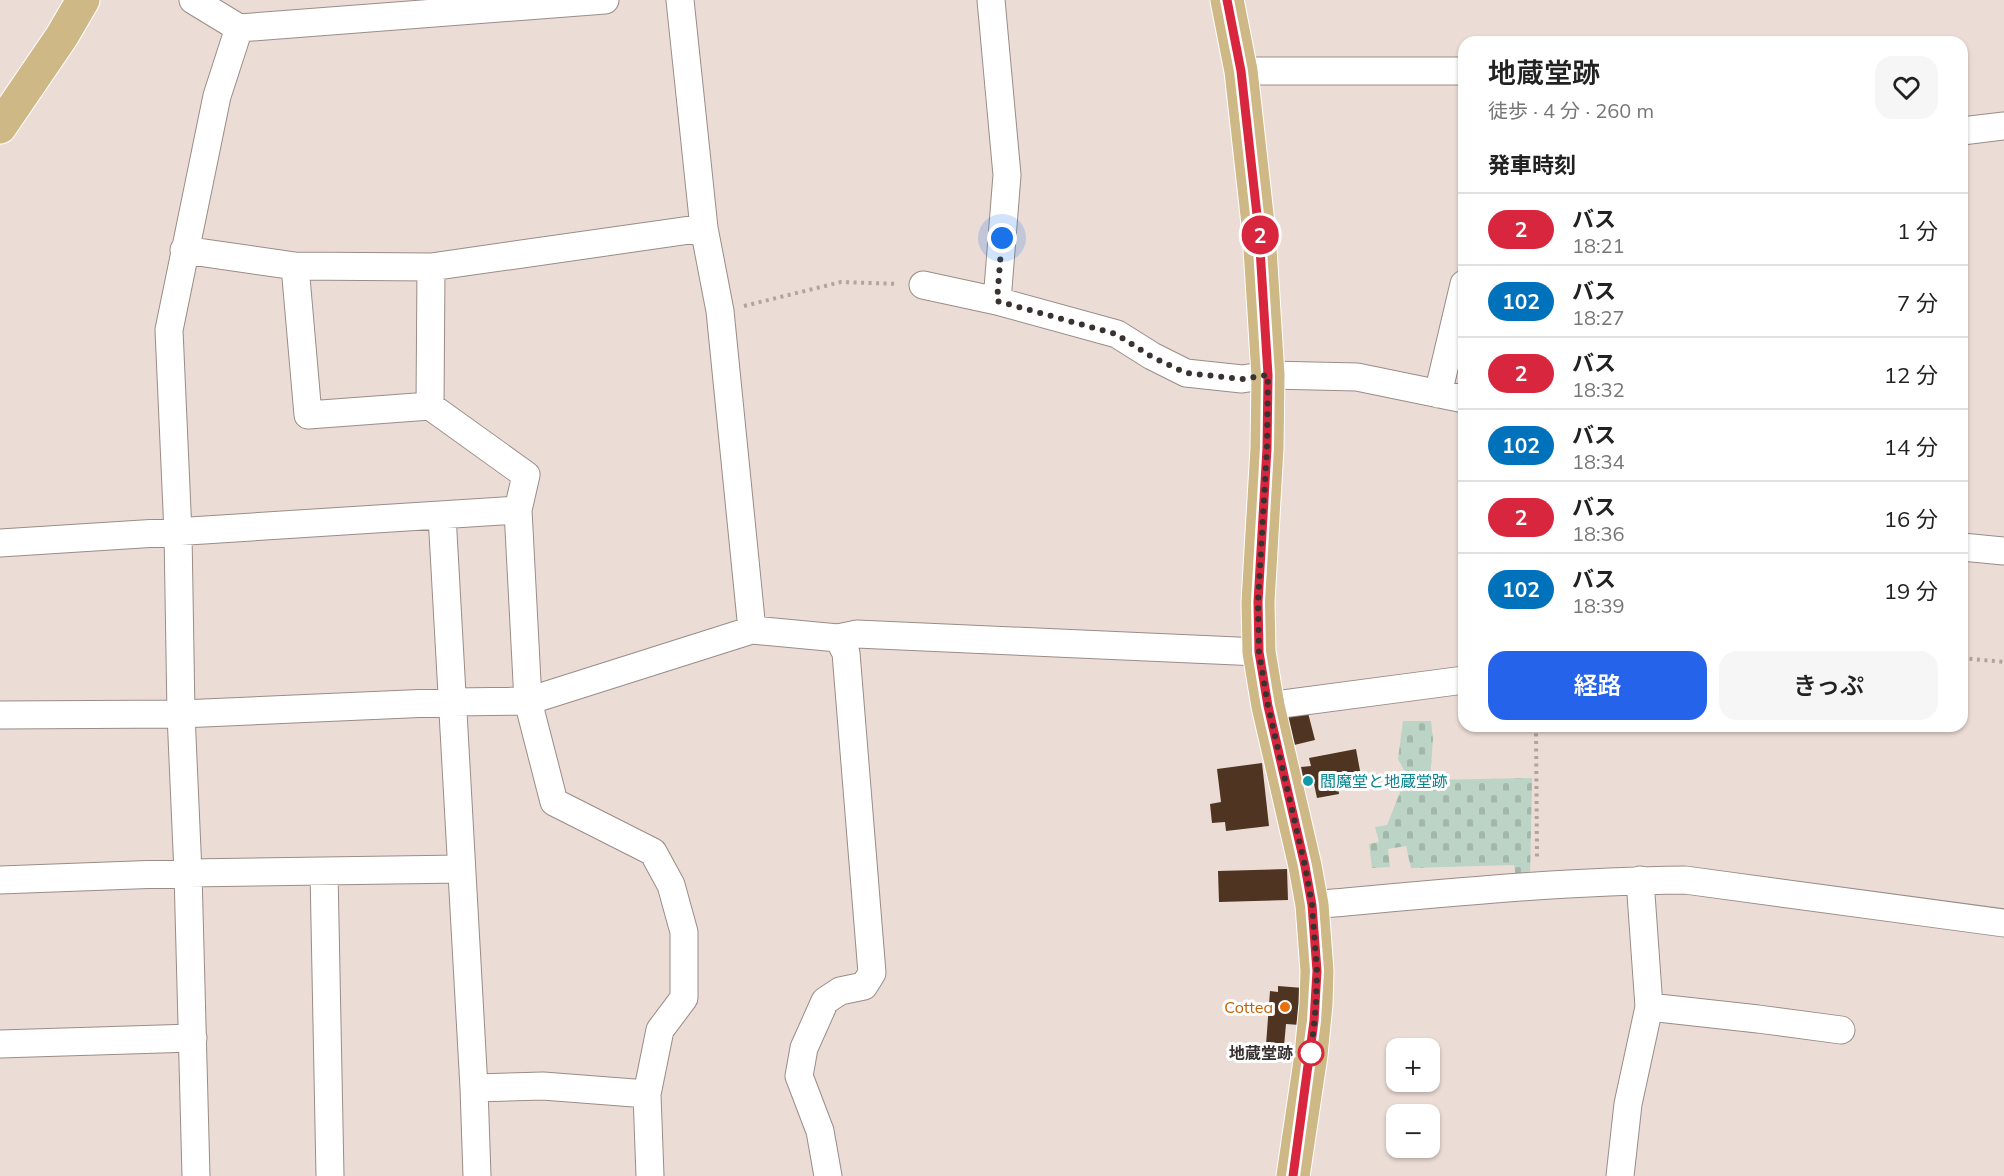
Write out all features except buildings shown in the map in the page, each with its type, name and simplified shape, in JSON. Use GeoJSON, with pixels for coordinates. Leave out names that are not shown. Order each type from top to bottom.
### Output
{"type":"FeatureCollection","features":[{"type":"Feature","properties":{"kind":"main road"},"geometry":{"type":"LineString","coordinates":[[0,127],[62,36],[83,0]]}},
{"type":"Feature","properties":{"kind":"main road"},"geometry":{"type":"LineString","coordinates":[[1227,0],[1241,71],[1259,233],[1268,375],[1267,448],[1258,602],[1259,652],[1268,706],[1305,866],[1312,905],[1317,971],[1316,1004],[1293,1176]]}},
{"type":"Feature","properties":{"kind":"street"},"geometry":{"type":"LineString","coordinates":[[193,0],[239,28],[458,6],[605,0]]}},
{"type":"Feature","properties":{"kind":"street"},"geometry":{"type":"LineString","coordinates":[[680,0],[704,228],[720,311],[752,630]]}},
{"type":"Feature","properties":{"kind":"street"},"geometry":{"type":"LineString","coordinates":[[991,0],[1007,174],[997,301]]}},
{"type":"Feature","properties":{"kind":"street"},"geometry":{"type":"LineString","coordinates":[[196,1176],[188,873],[181,714],[178,533],[169,330],[217,96],[239,28]]}},
{"type":"Feature","properties":{"kind":"street"},"geometry":{"type":"LineString","coordinates":[[1241,71],[1458,71]]}},
{"type":"Feature","properties":{"kind":"street"},"geometry":{"type":"LineString","coordinates":[[1968,129],[2004,126]]}},
{"type":"Feature","properties":{"kind":"street"},"geometry":{"type":"LineString","coordinates":[[184,250],[295,266],[431,267],[704,228]]}},
{"type":"Feature","properties":{"kind":"street"},"geometry":{"type":"LineString","coordinates":[[295,266],[308,415],[430,406],[526,475],[518,510],[528,701],[554,802],[653,852],[671,885],[684,932],[684,998],[660,1030],[646,1094],[650,1176]]}},
{"type":"Feature","properties":{"kind":"street"},"geometry":{"type":"LineString","coordinates":[[430,406],[431,267]]}},
{"type":"Feature","properties":{"kind":"street"},"geometry":{"type":"LineString","coordinates":[[923,285],[997,301],[1116,334],[1152,357],[1186,373],[1242,379],[1268,375],[1357,377],[1458,398]]}},
{"type":"Feature","properties":{"kind":"street"},"geometry":{"type":"LineString","coordinates":[[1438,394],[1458,309]]}},
{"type":"Feature","properties":{"kind":"street"},"geometry":{"type":"LineString","coordinates":[[0,543],[518,510]]}},
{"type":"Feature","properties":{"kind":"street"},"geometry":{"type":"LineString","coordinates":[[442,515],[477,1176]]}},
{"type":"Feature","properties":{"kind":"street"},"geometry":{"type":"LineString","coordinates":[[1968,548],[2004,551]]}},
{"type":"Feature","properties":{"kind":"street"},"geometry":{"type":"LineString","coordinates":[[0,716],[181,714],[453,702],[528,701],[752,630],[838,638],[857,634],[1259,652]]}},
{"type":"Feature","properties":{"kind":"street"},"geometry":{"type":"LineString","coordinates":[[828,1176],[820,1131],[799,1076],[804,1048],[825,1001],[840,991],[864,986],[872,973],[846,653],[838,638]]}},
{"type":"Feature","properties":{"kind":"street"},"geometry":{"type":"LineString","coordinates":[[1268,706],[1458,681]]}},
{"type":"Feature","properties":{"kind":"street"},"geometry":{"type":"LineString","coordinates":[[0,880],[188,873],[461,869]]}},
{"type":"Feature","properties":{"kind":"street"},"geometry":{"type":"LineString","coordinates":[[324,871],[330,1176]]}},
{"type":"Feature","properties":{"kind":"street"},"geometry":{"type":"LineString","coordinates":[[1312,905],[1537,886],[1640,880],[1685,880],[2004,923]]}},
{"type":"Feature","properties":{"kind":"street"},"geometry":{"type":"LineString","coordinates":[[1620,1176],[1628,1104],[1649,1007],[1640,880]]}},
{"type":"Feature","properties":{"kind":"street"},"geometry":{"type":"LineString","coordinates":[[1649,1007],[1841,1030]]}},
{"type":"Feature","properties":{"kind":"street"},"geometry":{"type":"LineString","coordinates":[[0,1044],[193,1038]]}},
{"type":"Feature","properties":{"kind":"street"},"geometry":{"type":"LineString","coordinates":[[474,1088],[543,1086],[646,1094]]}},
{"type":"Feature","properties":{"kind":"path"},"geometry":{"type":"LineString","coordinates":[[720,311],[841,282],[923,285]]}},
{"type":"Feature","properties":{"kind":"path"},"geometry":{"type":"LineString","coordinates":[[1968,659],[2004,662]]}},
{"type":"Feature","properties":{"kind":"path"},"geometry":{"type":"LineString","coordinates":[[1536,732],[1537,886]]}},
{"type":"Feature","properties":{"kind":"green space"},"geometry":{"type":"Polygon","coordinates":[[[1403,721],[1431,721],[1433,739],[1430,780],[1532,778],[1530,880],[1516,879],[1514,865],[1411,868],[1406,846],[1388,849],[1390,867],[1372,868],[1369,844],[1379,842],[1375,827],[1387,825],[1407,775],[1398,759],[1403,721]]]}},
{"type":"Feature","properties":{"kind":"bus line","name":"2"},"geometry":{"type":"LineString","coordinates":[[1227,0],[1241,71],[1259,233],[1268,375],[1267,448],[1258,602],[1259,652],[1268,706],[1305,866],[1312,905],[1317,971],[1311,1054],[1293,1176]]}},
{"type":"Feature","properties":{"kind":"place","name":"閻魔堂と地蔵堂跡"},"geometry":{"type":"Point","coordinates":[1308,781]}},
{"type":"Feature","properties":{"kind":"place","name":"Cottea"},"geometry":{"type":"Point","coordinates":[1285,1007]}},
{"type":"Feature","properties":{"kind":"place","name":"地蔵堂跡"},"geometry":{"type":"Point","coordinates":[1311,1053]}},
{"type":"Feature","properties":{"kind":"route"},"geometry":{"type":"LineString","coordinates":[[1002,238],[997,301],[1116,334],[1152,357],[1186,373],[1242,379],[1268,375],[1267,448],[1258,602],[1259,652],[1261,673],[1312,905],[1317,971],[1311,1053]]}}]}
